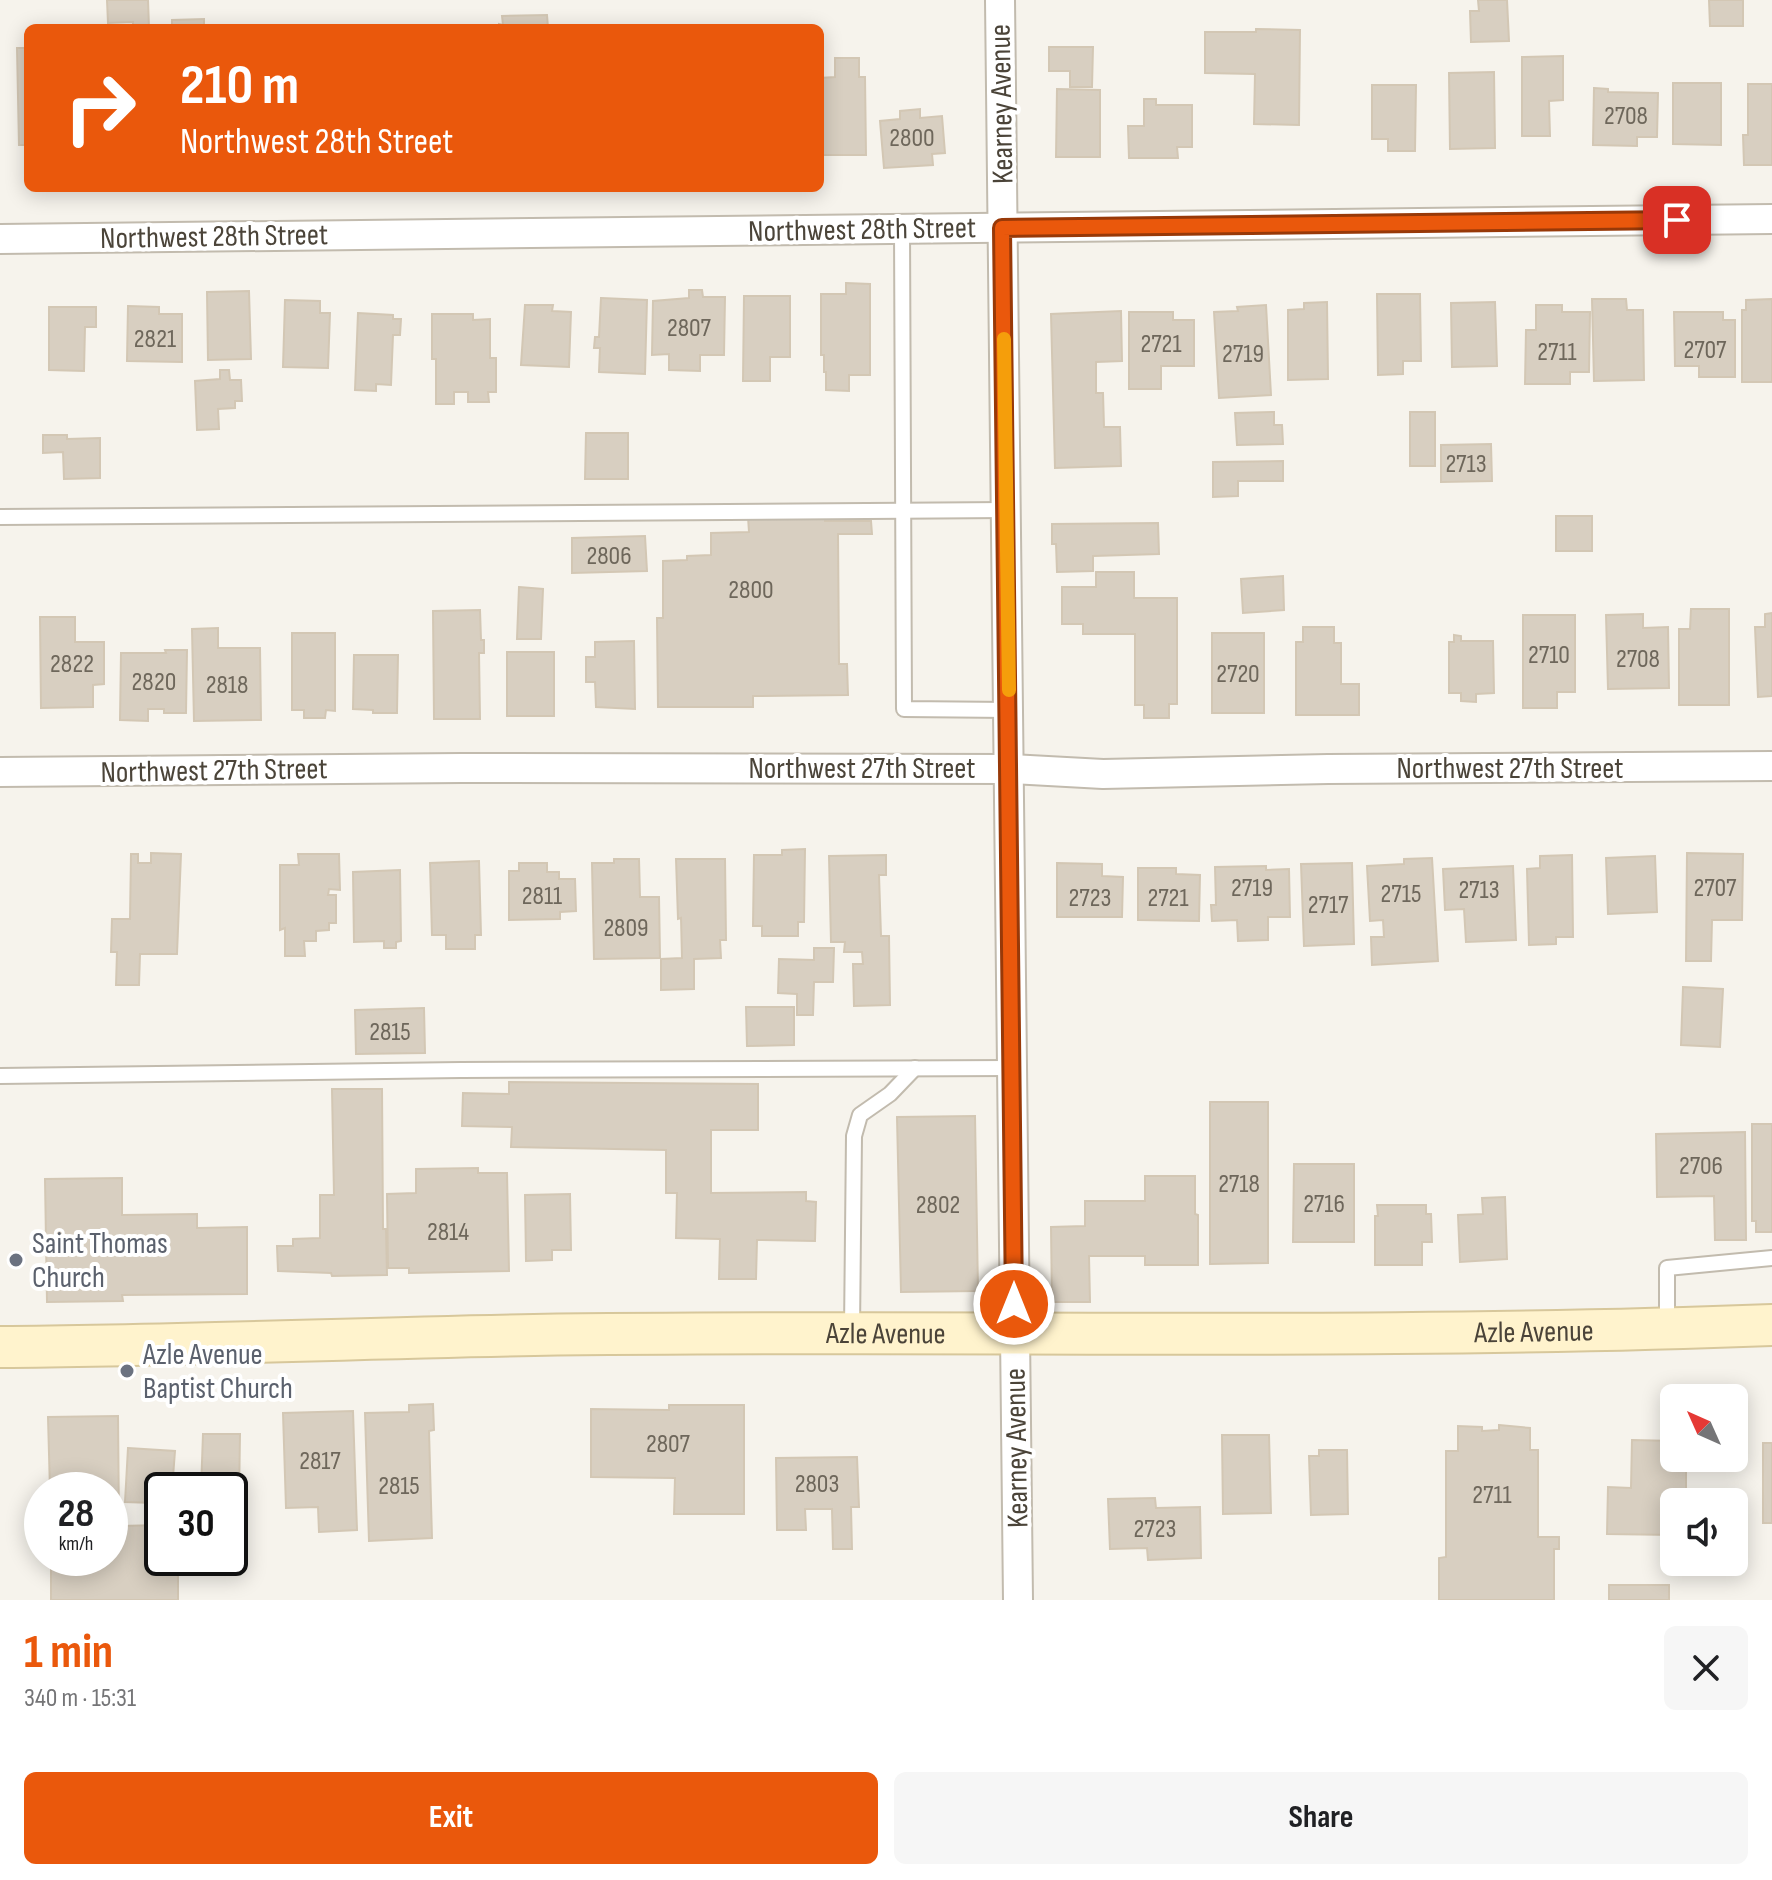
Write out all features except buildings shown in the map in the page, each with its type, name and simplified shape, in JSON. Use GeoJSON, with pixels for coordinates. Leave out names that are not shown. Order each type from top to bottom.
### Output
{"type":"FeatureCollection","features":[{"type":"Feature","properties":{"kind":"main road","name":"Azle Avenue"},"geometry":{"type":"LineString","coordinates":[[0,1347],[137,1347],[533,1335],[1666,1329],[1772,1325]]}},
{"type":"Feature","properties":{"kind":"street","name":"Kearney Avenue"},"geometry":{"type":"LineString","coordinates":[[1000,0],[1018,1600]]}},
{"type":"Feature","properties":{"kind":"street","name":"Northwest 28th Street"},"geometry":{"type":"LineString","coordinates":[[0,239],[1772,219]]}},
{"type":"Feature","properties":{"kind":"street","name":"Northwest 27th Street"},"geometry":{"type":"LineString","coordinates":[[0,772],[461,768],[1010,769],[1103,774],[1772,766]]}},
{"type":"Feature","properties":{"kind":"lane"},"geometry":{"type":"LineString","coordinates":[[902,229],[904,709],[1009,710]]}},
{"type":"Feature","properties":{"kind":"lane"},"geometry":{"type":"LineString","coordinates":[[0,517],[1007,510]]}},
{"type":"Feature","properties":{"kind":"lane"},"geometry":{"type":"LineString","coordinates":[[852,1334],[854,1136],[860,1115],[890,1094],[915,1068]]}},
{"type":"Feature","properties":{"kind":"lane"},"geometry":{"type":"LineString","coordinates":[[0,1076],[445,1070],[1012,1068]]}},
{"type":"Feature","properties":{"kind":"lane"},"geometry":{"type":"LineString","coordinates":[[1666,1329],[1667,1268],[1772,1258]]}},
{"type":"Feature","properties":{"kind":"slow traffic"},"geometry":{"type":"LineString","coordinates":[[1004,339],[1009,690]]}},
{"type":"Feature","properties":{"kind":"place","name":"Saint Thomas Church"},"geometry":{"type":"Point","coordinates":[16,1260]}},
{"type":"Feature","properties":{"kind":"place","name":"Azle Avenue Baptist Church"},"geometry":{"type":"Point","coordinates":[127,1371]}},
{"type":"Feature","properties":{"kind":"route"},"geometry":{"type":"LineString","coordinates":[[1014,1304],[1002,228],[1677,220]]}}]}
